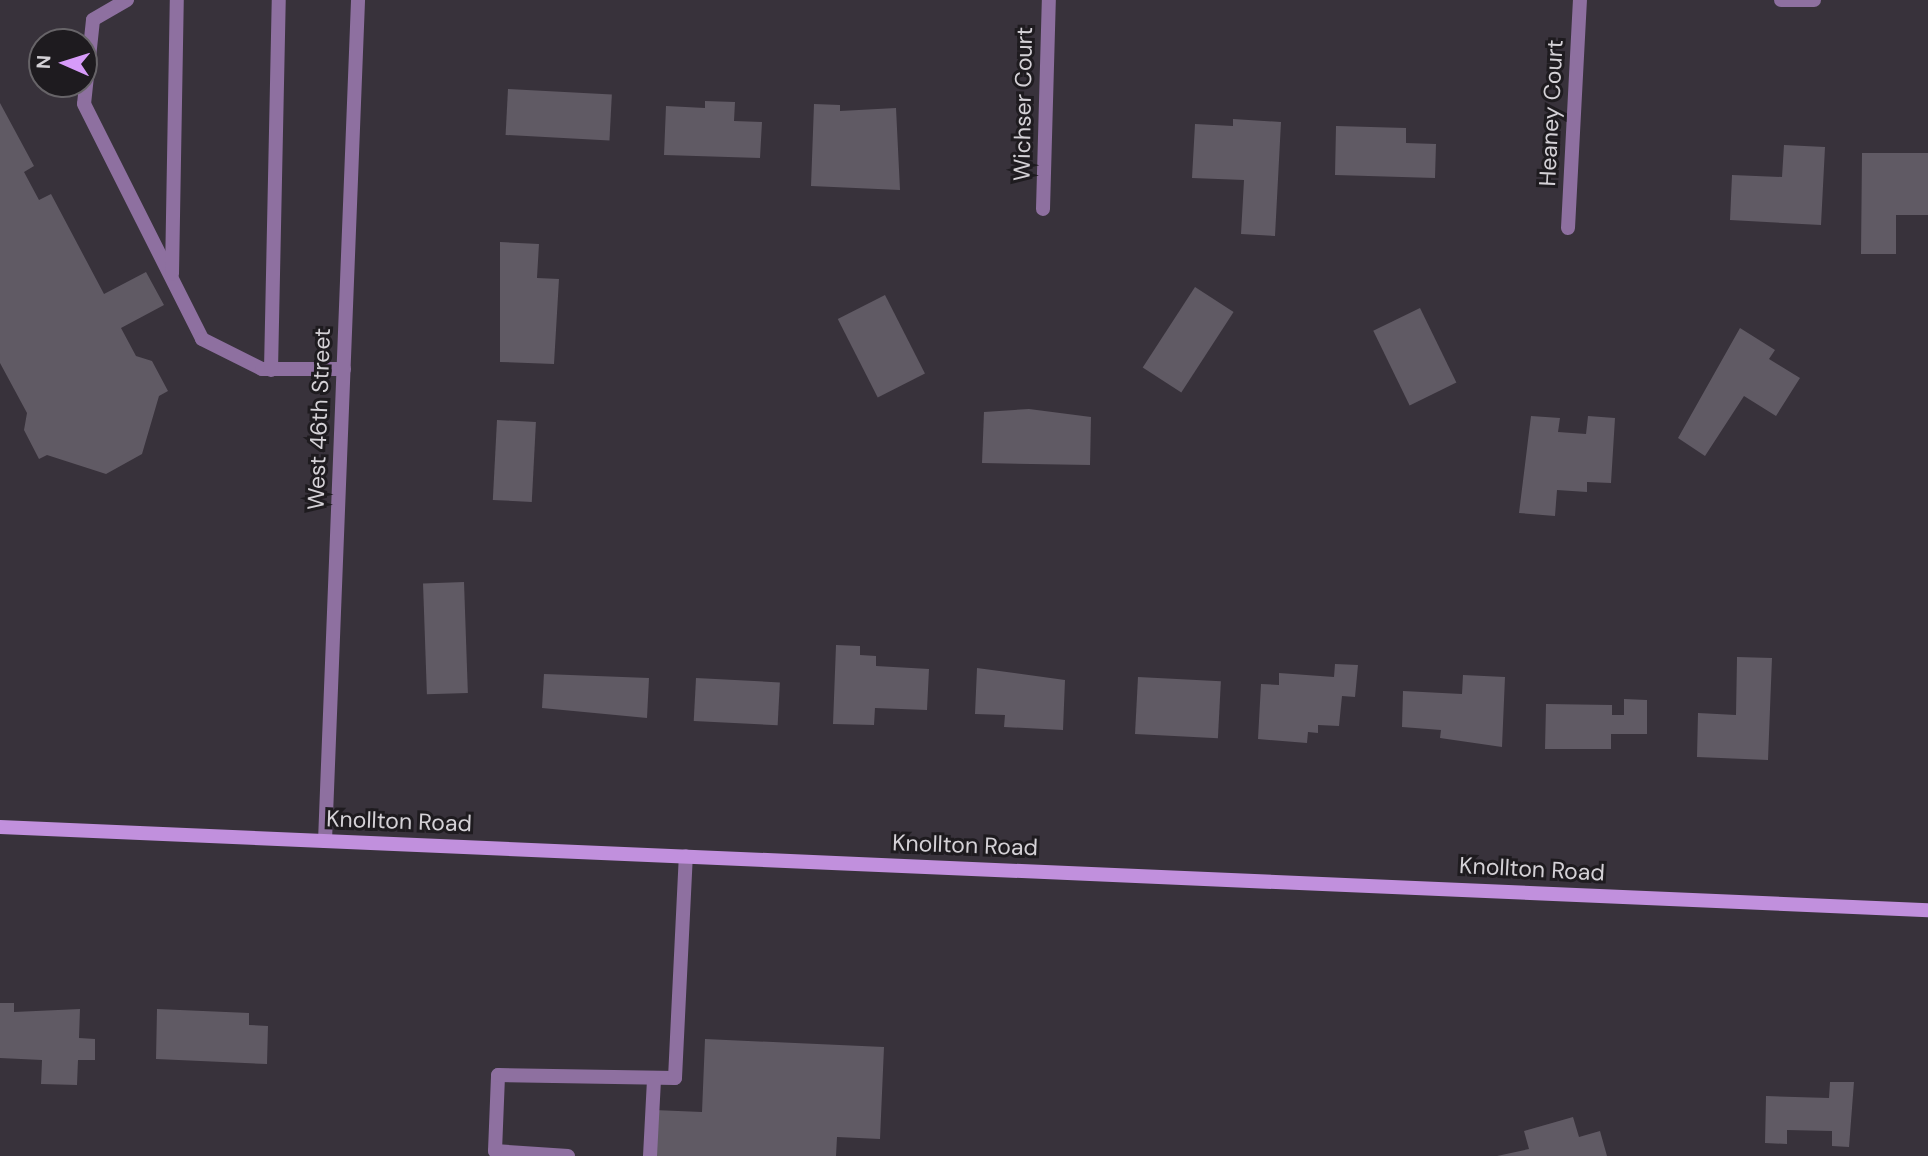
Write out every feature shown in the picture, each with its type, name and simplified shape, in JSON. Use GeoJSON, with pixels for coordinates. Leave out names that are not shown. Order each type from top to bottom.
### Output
{"type":"FeatureCollection","features":[{"type":"Feature","properties":{"kind":"street"},"geometry":{"type":"LineString","coordinates":[[127,0],[93,20],[84,104],[202,340],[271,370],[344,369]]}},
{"type":"Feature","properties":{"kind":"street"},"geometry":{"type":"LineString","coordinates":[[172,279],[177,0]]}},
{"type":"Feature","properties":{"kind":"street"},"geometry":{"type":"LineString","coordinates":[[271,370],[279,0]]}},
{"type":"Feature","properties":{"kind":"street","name":"West 46th Street"},"geometry":{"type":"LineString","coordinates":[[325,841],[358,0]]}},
{"type":"Feature","properties":{"kind":"street","name":"Wichser Court"},"geometry":{"type":"LineString","coordinates":[[1043,209],[1049,0]]}},
{"type":"Feature","properties":{"kind":"street","name":"Heaney Court"},"geometry":{"type":"LineString","coordinates":[[1568,228],[1580,0]]}},
{"type":"Feature","properties":{"kind":"street"},"geometry":{"type":"LineString","coordinates":[[1781,0],[1814,0]]}},
{"type":"Feature","properties":{"kind":"street","name":"Knollton Road"},"geometry":{"type":"LineString","coordinates":[[0,827],[1928,910]]}},
{"type":"Feature","properties":{"kind":"street"},"geometry":{"type":"LineString","coordinates":[[568,1156],[495,1151],[498,1075],[675,1078],[687,856]]}},
{"type":"Feature","properties":{"kind":"street"},"geometry":{"type":"LineString","coordinates":[[650,1156],[654,1079]]}},
{"type":"Feature","properties":{"kind":"building"},"geometry":{"type":"Polygon","coordinates":[[[508,89],[612,94],[609,140],[506,135],[508,89]]]}},
{"type":"Feature","properties":{"kind":"building"},"geometry":{"type":"Polygon","coordinates":[[[705,101],[735,102],[734,121],[762,122],[760,158],[664,155],[666,106],[705,108],[705,101]]]}},
{"type":"Feature","properties":{"kind":"building"},"geometry":{"type":"Polygon","coordinates":[[[0,103],[34,166],[24,172],[39,200],[51,194],[104,294],[146,272],[164,305],[121,328],[136,356],[152,361],[168,391],[159,396],[142,454],[106,474],[47,455],[39,459],[24,430],[27,413],[0,363],[0,103]]]}},
{"type":"Feature","properties":{"kind":"building"},"geometry":{"type":"Polygon","coordinates":[[[814,104],[840,105],[840,111],[896,108],[900,190],[811,186],[814,104]]]}},
{"type":"Feature","properties":{"kind":"building"},"geometry":{"type":"Polygon","coordinates":[[[1233,119],[1281,122],[1275,236],[1241,234],[1244,180],[1192,178],[1195,124],[1233,126],[1233,119]]]}},
{"type":"Feature","properties":{"kind":"building"},"geometry":{"type":"Polygon","coordinates":[[[1336,126],[1406,128],[1406,143],[1436,144],[1435,178],[1335,175],[1336,126]]]}},
{"type":"Feature","properties":{"kind":"building"},"geometry":{"type":"Polygon","coordinates":[[[1784,145],[1825,147],[1821,225],[1730,220],[1732,175],[1782,177],[1784,145]]]}},
{"type":"Feature","properties":{"kind":"building"},"geometry":{"type":"Polygon","coordinates":[[[1862,153],[1928,153],[1928,215],[1896,215],[1896,254],[1861,254],[1862,153]]]}},
{"type":"Feature","properties":{"kind":"building"},"geometry":{"type":"Polygon","coordinates":[[[500,242],[539,244],[537,278],[559,279],[554,364],[500,362],[500,242]]]}},
{"type":"Feature","properties":{"kind":"building"},"geometry":{"type":"Polygon","coordinates":[[[1195,287],[1234,312],[1181,393],[1143,368],[1195,287]]]}},
{"type":"Feature","properties":{"kind":"building"},"geometry":{"type":"Polygon","coordinates":[[[885,295],[925,373],[878,397],[838,319],[885,295]]]}},
{"type":"Feature","properties":{"kind":"building"},"geometry":{"type":"Polygon","coordinates":[[[1420,308],[1456,383],[1410,405],[1373,331],[1420,308]]]}},
{"type":"Feature","properties":{"kind":"building"},"geometry":{"type":"Polygon","coordinates":[[[1740,328],[1775,350],[1769,359],[1800,378],[1776,416],[1744,396],[1705,456],[1678,438],[1740,328]]]}},
{"type":"Feature","properties":{"kind":"building"},"geometry":{"type":"Polygon","coordinates":[[[1029,409],[1091,417],[1090,465],[982,463],[984,412],[1029,409]]]}},
{"type":"Feature","properties":{"kind":"building"},"geometry":{"type":"Polygon","coordinates":[[[1531,416],[1560,418],[1558,432],[1586,434],[1588,416],[1615,418],[1611,483],[1587,482],[1587,492],[1557,490],[1555,516],[1519,513],[1531,416]]]}},
{"type":"Feature","properties":{"kind":"building"},"geometry":{"type":"Polygon","coordinates":[[[497,420],[536,422],[532,502],[493,500],[497,420]]]}},
{"type":"Feature","properties":{"kind":"building"},"geometry":{"type":"Polygon","coordinates":[[[464,582],[468,693],[427,694],[423,583],[464,582]]]}},
{"type":"Feature","properties":{"kind":"building"},"geometry":{"type":"Polygon","coordinates":[[[836,645],[860,646],[860,655],[876,656],[876,666],[929,669],[927,710],[875,708],[874,725],[833,724],[836,645]]]}},
{"type":"Feature","properties":{"kind":"building"},"geometry":{"type":"Polygon","coordinates":[[[1737,657],[1772,658],[1768,760],[1697,757],[1698,713],[1736,715],[1737,657]]]}},
{"type":"Feature","properties":{"kind":"building"},"geometry":{"type":"Polygon","coordinates":[[[1335,664],[1358,665],[1355,697],[1342,696],[1339,726],[1318,725],[1318,733],[1308,732],[1307,743],[1258,739],[1261,684],[1279,685],[1279,673],[1334,677],[1335,664]]]}},
{"type":"Feature","properties":{"kind":"building"},"geometry":{"type":"Polygon","coordinates":[[[977,668],[1065,680],[1063,730],[1004,727],[1005,715],[975,714],[977,668]]]}},
{"type":"Feature","properties":{"kind":"building"},"geometry":{"type":"Polygon","coordinates":[[[544,674],[649,678],[647,718],[542,708],[544,674]]]}},
{"type":"Feature","properties":{"kind":"building"},"geometry":{"type":"Polygon","coordinates":[[[1463,675],[1505,677],[1502,747],[1440,738],[1441,730],[1402,727],[1403,691],[1462,694],[1463,675]]]}},
{"type":"Feature","properties":{"kind":"building"},"geometry":{"type":"Polygon","coordinates":[[[1138,677],[1221,681],[1218,738],[1135,734],[1138,677]]]}},
{"type":"Feature","properties":{"kind":"building"},"geometry":{"type":"Polygon","coordinates":[[[696,678],[780,682],[778,725],[694,721],[696,678]]]}},
{"type":"Feature","properties":{"kind":"building"},"geometry":{"type":"Polygon","coordinates":[[[1624,699],[1647,700],[1647,734],[1611,734],[1611,749],[1545,749],[1546,704],[1612,705],[1612,715],[1624,715],[1624,699]]]}},
{"type":"Feature","properties":{"kind":"building"},"geometry":{"type":"Polygon","coordinates":[[[0,1003],[14,1003],[14,1012],[80,1009],[79,1038],[95,1039],[95,1060],[78,1060],[77,1085],[41,1084],[42,1060],[0,1058],[0,1003]]]}},
{"type":"Feature","properties":{"kind":"building"},"geometry":{"type":"Polygon","coordinates":[[[157,1009],[249,1013],[249,1025],[268,1026],[267,1064],[156,1059],[157,1009]]]}},
{"type":"Feature","properties":{"kind":"building"},"geometry":{"type":"Polygon","coordinates":[[[705,1039],[884,1047],[880,1139],[837,1137],[836,1156],[652,1156],[654,1110],[702,1112],[705,1039]]]}},
{"type":"Feature","properties":{"kind":"building"},"geometry":{"type":"Polygon","coordinates":[[[1830,1082],[1854,1082],[1849,1147],[1832,1146],[1832,1131],[1787,1130],[1787,1144],[1765,1143],[1766,1096],[1829,1098],[1830,1082]]]}},
{"type":"Feature","properties":{"kind":"building"},"geometry":{"type":"Polygon","coordinates":[[[1573,1117],[1579,1137],[1600,1131],[1607,1156],[1497,1156],[1529,1149],[1524,1131],[1573,1117]]]}}]}
